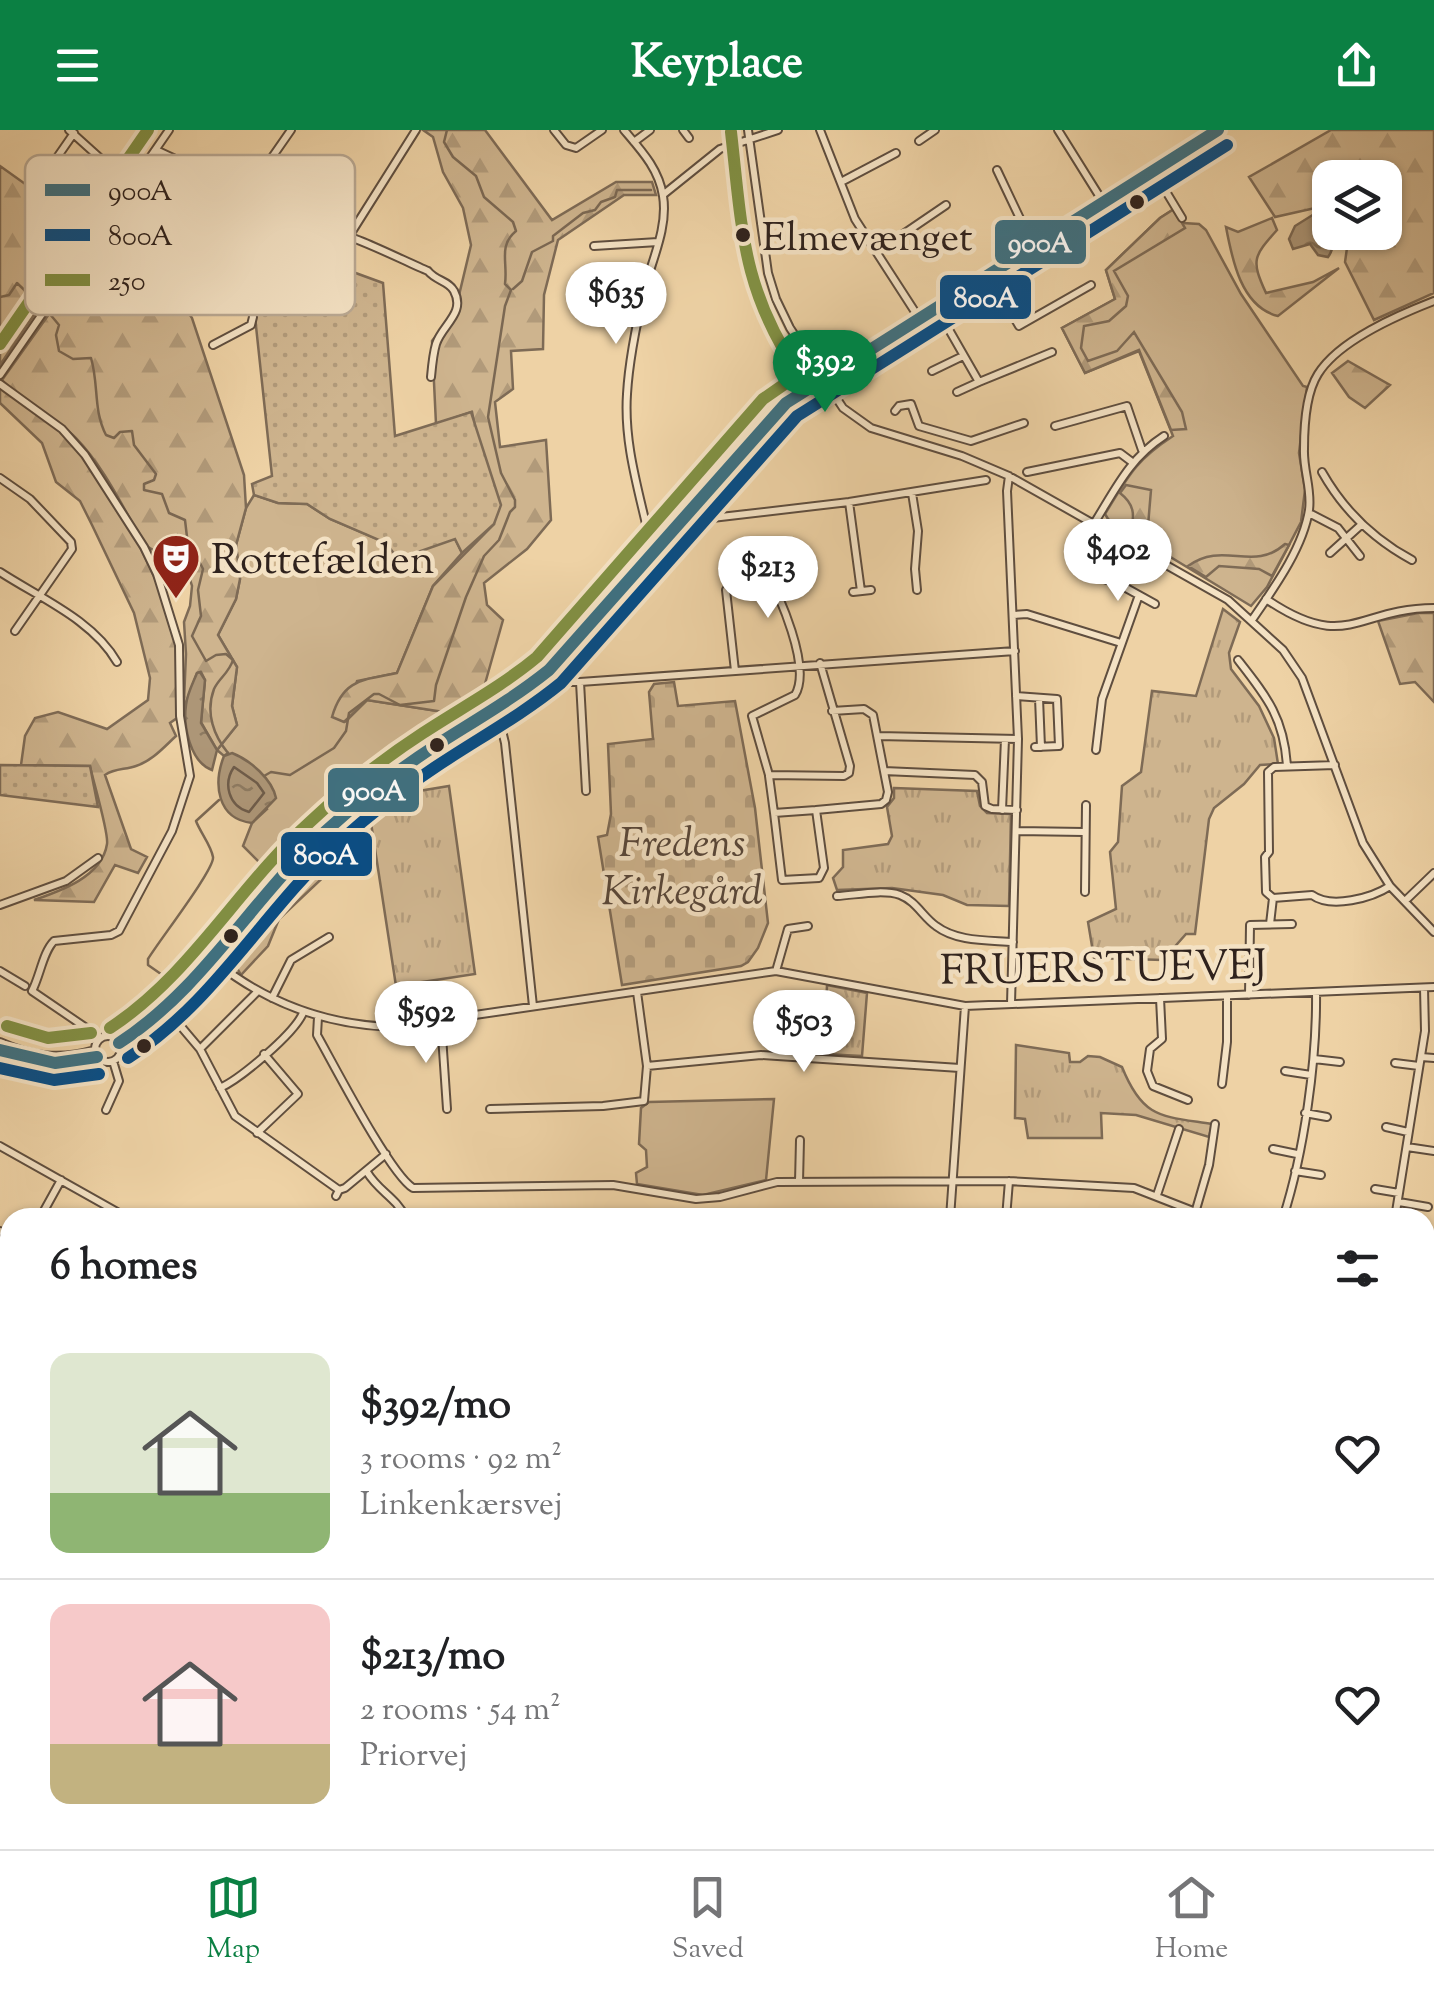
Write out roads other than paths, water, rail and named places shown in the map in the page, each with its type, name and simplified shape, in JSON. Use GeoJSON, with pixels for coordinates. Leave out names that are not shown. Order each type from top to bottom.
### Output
{"type":"FeatureCollection","features":[{"type":"Feature","properties":{"kind":"street"},"geometry":{"type":"LineString","coordinates":[[153,155],[169,130]]}},
{"type":"Feature","properties":{"kind":"street"},"geometry":{"type":"LineString","coordinates":[[274,155],[291,130]]}},
{"type":"Feature","properties":{"kind":"street"},"geometry":{"type":"LineString","coordinates":[[355,227],[416,130]]}},
{"type":"Feature","properties":{"kind":"street"},"geometry":{"type":"LineString","coordinates":[[554,130],[566,146],[576,148],[602,130]]}},
{"type":"Feature","properties":{"kind":"street"},"geometry":{"type":"LineString","coordinates":[[624,130],[648,159],[663,195],[663,224],[643,296],[627,390],[626,420],[628,448],[646,524],[661,544]]}},
{"type":"Feature","properties":{"kind":"street"},"geometry":{"type":"LineString","coordinates":[[634,142],[650,130]]}},
{"type":"Feature","properties":{"kind":"street"},"geometry":{"type":"LineString","coordinates":[[683,130],[689,138]]}},
{"type":"Feature","properties":{"kind":"street"},"geometry":{"type":"LineString","coordinates":[[663,195],[712,154],[748,135],[778,130]]}},
{"type":"Feature","properties":{"kind":"street"},"geometry":{"type":"LineString","coordinates":[[820,130],[855,219],[919,318]]}},
{"type":"Feature","properties":{"kind":"street"},"geometry":{"type":"LineString","coordinates":[[919,141],[935,130]]}},
{"type":"Feature","properties":{"kind":"street"},"geometry":{"type":"LineString","coordinates":[[1058,130],[1103,202]]}},
{"type":"Feature","properties":{"kind":"street"},"geometry":{"type":"LineString","coordinates":[[119,1043],[165,1010],[213,960],[274,881],[356,804],[434,747],[497,710],[549,670],[776,411],[1218,130]]}},
{"type":"Feature","properties":{"kind":"street"},"geometry":{"type":"LineString","coordinates":[[57,155],[72,132],[97,155]]}},
{"type":"Feature","properties":{"kind":"street"},"geometry":{"type":"LineString","coordinates":[[748,135],[768,273],[776,300],[842,408],[860,422],[1010,476],[1228,600],[1252,620],[1282,650],[1302,678],[1362,843],[1390,886],[1434,932]]}},
{"type":"Feature","properties":{"kind":"street"},"geometry":{"type":"LineString","coordinates":[[156,150],[167,155]]}},
{"type":"Feature","properties":{"kind":"street"},"geometry":{"type":"LineString","coordinates":[[841,182],[896,153]]}},
{"type":"Feature","properties":{"kind":"street"},"geometry":{"type":"LineString","coordinates":[[997,170],[1033,246]]}},
{"type":"Feature","properties":{"kind":"street"},"geometry":{"type":"LineString","coordinates":[[1153,170],[1182,218]]}},
{"type":"Feature","properties":{"kind":"street"},"geometry":{"type":"LineString","coordinates":[[876,252],[946,206]]}},
{"type":"Feature","properties":{"kind":"street"},"geometry":{"type":"LineString","coordinates":[[355,238],[428,271],[433,278],[450,285],[456,294],[456,315],[437,341],[430,377]]}},
{"type":"Feature","properties":{"kind":"street"},"geometry":{"type":"LineString","coordinates":[[594,246],[658,242]]}},
{"type":"Feature","properties":{"kind":"street"},"geometry":{"type":"LineString","coordinates":[[989,274],[1019,326],[1091,284]]}},
{"type":"Feature","properties":{"kind":"street"},"geometry":{"type":"LineString","coordinates":[[1252,620],[1303,534],[1309,513],[1304,435],[1312,386],[1319,371],[1370,329],[1434,301]]}},
{"type":"Feature","properties":{"kind":"street"},"geometry":{"type":"LineString","coordinates":[[936,307],[979,382]]}},
{"type":"Feature","properties":{"kind":"street"},"geometry":{"type":"LineString","coordinates":[[0,375],[42,315]]}},
{"type":"Feature","properties":{"kind":"street"},"geometry":{"type":"LineString","coordinates":[[213,345],[251,325],[254,315]]}},
{"type":"Feature","properties":{"kind":"street"},"geometry":{"type":"LineString","coordinates":[[957,392],[1052,352]]}},
{"type":"Feature","properties":{"kind":"street"},"geometry":{"type":"LineString","coordinates":[[932,371],[963,356]]}},
{"type":"Feature","properties":{"kind":"street"},"geometry":{"type":"LineString","coordinates":[[0,384],[73,439],[150,560],[179,646],[181,728],[190,766],[188,786],[172,831],[125,924],[112,935],[54,941],[46,950],[43,972],[28,989]]}},
{"type":"Feature","properties":{"kind":"street"},"geometry":{"type":"LineString","coordinates":[[895,411],[911,404],[918,426],[972,441],[1024,423]]}},
{"type":"Feature","properties":{"kind":"street"},"geometry":{"type":"LineString","coordinates":[[1055,426],[1128,406],[1142,450]]}},
{"type":"Feature","properties":{"kind":"street"},"geometry":{"type":"LineString","coordinates":[[938,449],[943,434]]}},
{"type":"Feature","properties":{"kind":"street"},"geometry":{"type":"LineString","coordinates":[[1095,522],[1132,462],[1142,450],[1164,436]]}},
{"type":"Feature","properties":{"kind":"street"},"geometry":{"type":"LineString","coordinates":[[1028,472],[1120,453],[1132,462]]}},
{"type":"Feature","properties":{"kind":"street"},"geometry":{"type":"LineString","coordinates":[[1322,472],[1360,524],[1376,539],[1412,560]]}},
{"type":"Feature","properties":{"kind":"street"},"geometry":{"type":"LineString","coordinates":[[1010,476],[1007,491],[1018,738],[1010,1004]]}},
{"type":"Feature","properties":{"kind":"street"},"geometry":{"type":"LineString","coordinates":[[0,478],[30,499],[71,542],[72,549],[16,631]]}},
{"type":"Feature","properties":{"kind":"street"},"geometry":{"type":"LineString","coordinates":[[692,508],[712,518],[912,493],[970,479],[986,480]]}},
{"type":"Feature","properties":{"kind":"street"},"geometry":{"type":"LineString","coordinates":[[912,493],[918,531],[914,569],[917,590]]}},
{"type":"Feature","properties":{"kind":"street"},"geometry":{"type":"LineString","coordinates":[[849,502],[857,592],[871,590]]}},
{"type":"Feature","properties":{"kind":"street"},"geometry":{"type":"LineString","coordinates":[[1309,513],[1338,528],[1360,556]]}},
{"type":"Feature","properties":{"kind":"street"},"geometry":{"type":"LineString","coordinates":[[1330,553],[1360,524]]}},
{"type":"Feature","properties":{"kind":"street"},"geometry":{"type":"LineString","coordinates":[[735,671],[726,590],[730,584],[764,568],[812,562],[813,568]]}},
{"type":"Feature","properties":{"kind":"street"},"geometry":{"type":"LineString","coordinates":[[764,568],[798,650],[799,666],[800,690],[796,695],[752,716],[769,775],[782,880],[819,878],[824,868],[816,810]]}},
{"type":"Feature","properties":{"kind":"street"},"geometry":{"type":"LineString","coordinates":[[0,572],[91,631],[117,662]]}},
{"type":"Feature","properties":{"kind":"street"},"geometry":{"type":"LineString","coordinates":[[1094,576],[1154,604]]}},
{"type":"Feature","properties":{"kind":"street"},"geometry":{"type":"LineString","coordinates":[[1096,750],[1102,699],[1139,595]]}},
{"type":"Feature","properties":{"kind":"street"},"geometry":{"type":"LineString","coordinates":[[1266,600],[1305,622],[1342,627],[1408,610],[1434,608]]}},
{"type":"Feature","properties":{"kind":"street"},"geometry":{"type":"LineString","coordinates":[[1013,615],[1027,614],[1122,643]]}},
{"type":"Feature","properties":{"kind":"street"},"geometry":{"type":"LineString","coordinates":[[549,670],[566,682],[580,682],[1014,651]]}},
{"type":"Feature","properties":{"kind":"street"},"geometry":{"type":"LineString","coordinates":[[1238,660],[1273,705],[1284,734],[1287,766]]}},
{"type":"Feature","properties":{"kind":"street"},"geometry":{"type":"LineString","coordinates":[[769,775],[849,773],[820,664]]}},
{"type":"Feature","properties":{"kind":"street"},"geometry":{"type":"LineString","coordinates":[[580,682],[586,791]]}},
{"type":"Feature","properties":{"kind":"street"},"geometry":{"type":"LineString","coordinates":[[1016,696],[1057,699],[1059,746],[1038,747],[1039,698]]}},
{"type":"Feature","properties":{"kind":"street"},"geometry":{"type":"LineString","coordinates":[[497,710],[506,743],[533,1006]]}},
{"type":"Feature","properties":{"kind":"street"},"geometry":{"type":"LineString","coordinates":[[774,814],[882,804],[886,800],[878,736],[869,710],[832,710]]}},
{"type":"Feature","properties":{"kind":"street"},"geometry":{"type":"LineString","coordinates":[[878,736],[1018,738]]}},
{"type":"Feature","properties":{"kind":"street"},"geometry":{"type":"LineString","coordinates":[[1002,810],[1006,738]]}},
{"type":"Feature","properties":{"kind":"street"},"geometry":{"type":"LineString","coordinates":[[1334,765],[1274,767],[1268,772],[1266,892],[1273,898],[1373,898],[1390,886]]}},
{"type":"Feature","properties":{"kind":"street"},"geometry":{"type":"LineString","coordinates":[[884,771],[974,775],[982,782],[985,806],[1017,810]]}},
{"type":"Feature","properties":{"kind":"street"},"geometry":{"type":"LineString","coordinates":[[1085,892],[1086,805]]}},
{"type":"Feature","properties":{"kind":"street"},"geometry":{"type":"LineString","coordinates":[[1016,831],[1084,832]]}},
{"type":"Feature","properties":{"kind":"street"},"geometry":{"type":"LineString","coordinates":[[0,905],[66,881],[98,858]]}},
{"type":"Feature","properties":{"kind":"street"},"geometry":{"type":"LineString","coordinates":[[1406,900],[1434,874]]}},
{"type":"Feature","properties":{"kind":"street"},"geometry":{"type":"LineString","coordinates":[[837,896],[902,896],[914,903],[934,926],[949,934],[1013,942]]}},
{"type":"Feature","properties":{"kind":"street"},"geometry":{"type":"LineString","coordinates":[[1270,924],[1273,898]]}},
{"type":"Feature","properties":{"kind":"street"},"geometry":{"type":"LineString","coordinates":[[1249,995],[1250,925],[1292,924]]}},
{"type":"Feature","properties":{"kind":"street"},"geometry":{"type":"LineString","coordinates":[[776,972],[788,929],[808,926]]}},
{"type":"Feature","properties":{"kind":"street"},"geometry":{"type":"LineString","coordinates":[[272,998],[291,960],[329,937]]}},
{"type":"Feature","properties":{"kind":"street","name":"FRUERSTUEVEJ"},"geometry":{"type":"LineString","coordinates":[[213,960],[258,992],[303,1013],[393,1028],[776,972],[964,1006],[1434,987]]}},
{"type":"Feature","properties":{"kind":"street"},"geometry":{"type":"LineString","coordinates":[[0,971],[101,1038],[111,1036],[119,1043],[120,1053],[113,1061],[102,1061],[96,1054]]}},
{"type":"Feature","properties":{"kind":"street"},"geometry":{"type":"LineString","coordinates":[[1397,1208],[1425,1032],[1424,988]]}},
{"type":"Feature","properties":{"kind":"street"},"geometry":{"type":"LineString","coordinates":[[200,1049],[258,992]]}},
{"type":"Feature","properties":{"kind":"street"},"geometry":{"type":"LineString","coordinates":[[490,1108],[604,1106],[644,1101],[647,1066],[637,992]]}},
{"type":"Feature","properties":{"kind":"street"},"geometry":{"type":"LineString","coordinates":[[1286,1208],[1314,1058],[1316,992]]}},
{"type":"Feature","properties":{"kind":"street"},"geometry":{"type":"LineString","coordinates":[[1222,1084],[1228,1042],[1227,996]]}},
{"type":"Feature","properties":{"kind":"street"},"geometry":{"type":"LineString","coordinates":[[1160,998],[1162,1039],[1150,1049],[1148,1071],[1153,1086],[1188,1100]]}},
{"type":"Feature","properties":{"kind":"street"},"geometry":{"type":"LineString","coordinates":[[951,1208],[964,1006]]}},
{"type":"Feature","properties":{"kind":"street"},"geometry":{"type":"LineString","coordinates":[[220,1088],[264,1054],[300,1021],[303,1013]]}},
{"type":"Feature","properties":{"kind":"street"},"geometry":{"type":"LineString","coordinates":[[173,1017],[200,1049],[236,1116],[338,1193],[386,1154]]}},
{"type":"Feature","properties":{"kind":"street"},"geometry":{"type":"LineString","coordinates":[[318,1017],[317,1035],[386,1154],[413,1188],[613,1185],[701,1199],[727,1196],[760,1184],[1009,1181],[1118,1185],[1157,1195],[1184,1208]]}},
{"type":"Feature","properties":{"kind":"street"},"geometry":{"type":"LineString","coordinates":[[440,1021],[447,1109]]}},
{"type":"Feature","properties":{"kind":"street"},"geometry":{"type":"LineString","coordinates":[[96,1054],[101,1038]]}},
{"type":"Feature","properties":{"kind":"street"},"geometry":{"type":"LineString","coordinates":[[0,1070],[5,1048],[55,1063],[96,1054]]}},
{"type":"Feature","properties":{"kind":"street"},"geometry":{"type":"LineString","coordinates":[[257,1133],[298,1094],[264,1054]]}},
{"type":"Feature","properties":{"kind":"street"},"geometry":{"type":"LineString","coordinates":[[647,1066],[761,1055],[960,1068]]}},
{"type":"Feature","properties":{"kind":"street"},"geometry":{"type":"LineString","coordinates":[[1314,1058],[1340,1062]]}},
{"type":"Feature","properties":{"kind":"street"},"geometry":{"type":"LineString","coordinates":[[1395,1062],[1434,1058]]}},
{"type":"Feature","properties":{"kind":"street"},"geometry":{"type":"LineString","coordinates":[[106,1110],[118,1085],[113,1061]]}},
{"type":"Feature","properties":{"kind":"street"},"geometry":{"type":"LineString","coordinates":[[1285,1071],[1311,1074]]}},
{"type":"Feature","properties":{"kind":"street"},"geometry":{"type":"LineString","coordinates":[[1304,1113],[1327,1117]]}},
{"type":"Feature","properties":{"kind":"street"},"geometry":{"type":"LineString","coordinates":[[1196,1208],[1215,1124]]}},
{"type":"Feature","properties":{"kind":"street"},"geometry":{"type":"LineString","coordinates":[[1386,1127],[1408,1132]]}},
{"type":"Feature","properties":{"kind":"street"},"geometry":{"type":"LineString","coordinates":[[1157,1195],[1178,1128]]}},
{"type":"Feature","properties":{"kind":"street"},"geometry":{"type":"LineString","coordinates":[[799,1182],[800,1140]]}},
{"type":"Feature","properties":{"kind":"street"},"geometry":{"type":"LineString","coordinates":[[0,1146],[111,1208]]}},
{"type":"Feature","properties":{"kind":"street"},"geometry":{"type":"LineString","coordinates":[[1407,1147],[1434,1151]]}},
{"type":"Feature","properties":{"kind":"street"},"geometry":{"type":"LineString","coordinates":[[1272,1149],[1297,1154]]}},
{"type":"Feature","properties":{"kind":"street"},"geometry":{"type":"LineString","coordinates":[[1295,1171],[1320,1175]]}},
{"type":"Feature","properties":{"kind":"street"},"geometry":{"type":"LineString","coordinates":[[367,1172],[376,1186],[397,1200],[401,1208]]}},
{"type":"Feature","properties":{"kind":"street"},"geometry":{"type":"LineString","coordinates":[[48,1208],[62,1180]]}},
{"type":"Feature","properties":{"kind":"street"},"geometry":{"type":"LineString","coordinates":[[1007,1208],[1009,1181]]}},
{"type":"Feature","properties":{"kind":"street"},"geometry":{"type":"LineString","coordinates":[[1375,1189],[1428,1207]]}},
{"type":"Feature","properties":{"kind":"water"},"geometry":{"type":"Polygon","coordinates":[[[1312,215],[1312,247],[1293,249],[1289,239],[1295,226],[1312,215]]]}},
{"type":"Feature","properties":{"kind":"water"},"geometry":{"type":"Polygon","coordinates":[[[1314,250],[1331,250],[1328,257],[1314,250]]]}},
{"type":"Feature","properties":{"kind":"water"},"geometry":{"type":"Polygon","coordinates":[[[200,672],[205,680],[201,723],[217,750],[212,770],[193,751],[186,723],[188,697],[200,672]]]}},
{"type":"Feature","properties":{"kind":"water"},"geometry":{"type":"Polygon","coordinates":[[[232,753],[259,771],[276,798],[252,823],[231,815],[221,799],[221,767],[224,756],[232,753]]]}},
{"type":"Feature","properties":{"kind":"waterway"},"geometry":{"type":"LineString","coordinates":[[264,776],[271,772],[290,775],[334,748],[346,731],[349,713],[374,694],[400,705],[434,701],[466,597],[484,556],[499,540],[515,507],[501,473],[488,417],[505,306],[511,290],[505,284],[505,249],[516,231],[513,222],[484,197],[476,176],[453,157],[444,142],[447,130]]}},
{"type":"Feature","properties":{"kind":"waterway"},"geometry":{"type":"LineString","coordinates":[[513,289],[522,281],[532,252],[553,241],[553,236],[583,213],[615,197],[617,190],[651,190]]}},
{"type":"Feature","properties":{"kind":"waterway"},"geometry":{"type":"LineString","coordinates":[[0,297],[9,295],[17,283],[25,291]]}},
{"type":"Feature","properties":{"kind":"waterway"},"geometry":{"type":"LineString","coordinates":[[51,315],[59,325],[59,351],[73,359],[91,358],[99,416],[106,435],[114,438],[120,432],[132,431],[134,445],[156,474],[154,480],[144,484],[144,490],[162,494],[169,513],[185,520],[187,537],[203,569],[198,590],[201,616],[192,636],[206,661],[226,654],[233,660],[214,689],[210,707],[215,732],[228,753]]}},
{"type":"Feature","properties":{"kind":"waterway"},"geometry":{"type":"LineString","coordinates":[[173,988],[171,981],[148,965],[148,959],[211,864],[212,852],[196,821],[219,800]]}},
{"type":"Feature","properties":{"kind":"place","name":"Elmevænget"},"geometry":{"type":"Point","coordinates":[743,235]}},
{"type":"Feature","properties":{"kind":"place","name":"Rottefælden"},"geometry":{"type":"Point","coordinates":[176,600]}},
{"type":"Feature","properties":{"kind":"park label","name":"Fredens Kirkegård"},"geometry":{"type":"Point","coordinates":[682,865]}}]}
